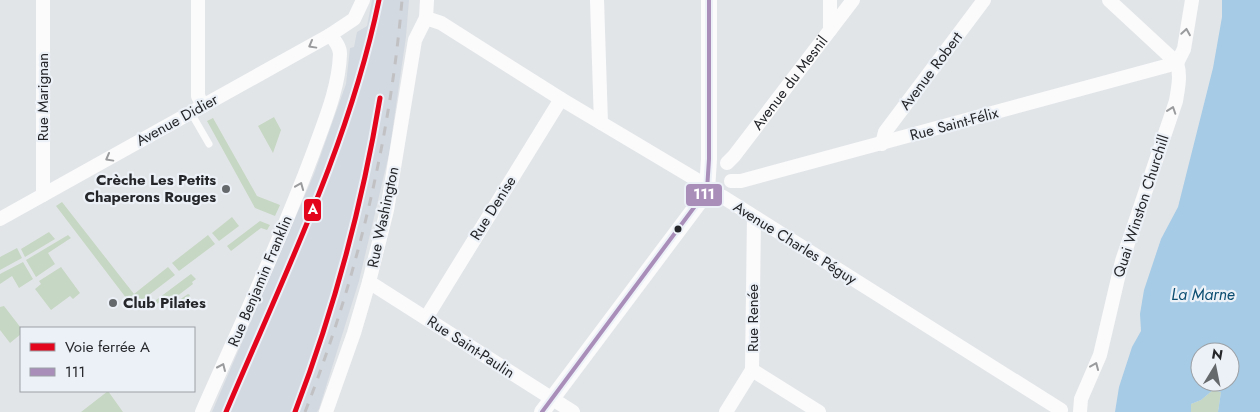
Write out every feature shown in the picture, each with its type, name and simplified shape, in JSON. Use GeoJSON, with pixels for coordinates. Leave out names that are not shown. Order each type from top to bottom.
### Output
{"type":"FeatureCollection","features":[{"type":"Feature","properties":{"kind":"street","name":"Rue Marignan"},"geometry":{"type":"LineString","coordinates":[[43,0],[44,195]]}},
{"type":"Feature","properties":{"kind":"street"},"geometry":{"type":"LineString","coordinates":[[197,110],[198,0]]}},
{"type":"Feature","properties":{"kind":"street","name":"Avenue Didier"},"geometry":{"type":"LineString","coordinates":[[0,219],[28,210],[44,195],[330,35],[354,20],[363,0]]}},
{"type":"Feature","properties":{"kind":"street"},"geometry":{"type":"LineString","coordinates":[[426,18],[427,0]]}},
{"type":"Feature","properties":{"kind":"street","name":"Rue Washington"},"geometry":{"type":"LineString","coordinates":[[326,412],[354,333],[387,210],[414,40],[426,18],[432,13],[435,0]]}},
{"type":"Feature","properties":{"kind":"street"},"geometry":{"type":"LineString","coordinates":[[597,0],[602,124]]}},
{"type":"Feature","properties":{"kind":"street"},"geometry":{"type":"LineString","coordinates":[[542,412],[702,200],[707,190],[709,159],[708,0]]}},
{"type":"Feature","properties":{"kind":"street"},"geometry":{"type":"LineString","coordinates":[[830,0],[830,30]]}},
{"type":"Feature","properties":{"kind":"street","name":"Avenue du Mesnil"},"geometry":{"type":"LineString","coordinates":[[727,163],[853,0]]}},
{"type":"Feature","properties":{"kind":"street","name":"Avenue Robert"},"geometry":{"type":"LineString","coordinates":[[882,144],[885,132],[984,0]]}},
{"type":"Feature","properties":{"kind":"street"},"geometry":{"type":"LineString","coordinates":[[1109,0],[1177,63]]}},
{"type":"Feature","properties":{"kind":"street","name":"Quai Winston Churchill"},"geometry":{"type":"LineString","coordinates":[[1081,405],[1100,355],[1122,261],[1176,101],[1180,82],[1180,71],[1177,63],[1184,49],[1192,0]]}},
{"type":"Feature","properties":{"kind":"street","name":"Avenue Charles Péguy"},"geometry":{"type":"LineString","coordinates":[[426,18],[441,23],[561,100],[697,180],[707,190],[723,197],[1060,411]]}},
{"type":"Feature","properties":{"kind":"street","name":"Rue Benjamin Franklin"},"geometry":{"type":"LineString","coordinates":[[202,412],[284,225],[328,113],[340,54],[339,47],[330,35]]}},
{"type":"Feature","properties":{"kind":"street","name":"Rue Saint-Félix"},"geometry":{"type":"LineString","coordinates":[[731,181],[741,181],[882,144],[1177,63]]}},
{"type":"Feature","properties":{"kind":"street","name":"Rue Denise"},"geometry":{"type":"LineString","coordinates":[[426,318],[561,100]]}},
{"type":"Feature","properties":{"kind":"street"},"geometry":{"type":"LineString","coordinates":[[709,159],[718,158],[727,163],[731,172],[731,181],[723,197]]}},
{"type":"Feature","properties":{"kind":"street","name":"Rue Renée"},"geometry":{"type":"LineString","coordinates":[[754,217],[752,370],[819,412]]}},
{"type":"Feature","properties":{"kind":"street","name":"Rue Saint-Paulin"},"geometry":{"type":"LineString","coordinates":[[369,282],[573,412]]}},
{"type":"Feature","properties":{"kind":"street"},"geometry":{"type":"LineString","coordinates":[[726,412],[752,370]]}},
{"type":"Feature","properties":{"kind":"street"},"geometry":{"type":"LineString","coordinates":[[1060,411],[1074,398],[1081,405]]}},
{"type":"Feature","properties":{"kind":"lane"},"geometry":{"type":"LineString","coordinates":[[197,110],[209,144]]}},
{"type":"Feature","properties":{"kind":"shaded area"},"geometry":{"type":"Polygon","coordinates":[[[372,0],[409,0],[406,37],[389,154],[359,281],[319,409],[317,412],[212,412],[314,174],[346,84],[350,48],[354,47],[357,32],[367,26],[372,0]]]}},
{"type":"Feature","properties":{"kind":"green space"},"geometry":{"type":"Polygon","coordinates":[[[274,117],[281,130],[273,153],[258,126],[274,117]]]}},
{"type":"Feature","properties":{"kind":"green space"},"geometry":{"type":"Polygon","coordinates":[[[213,118],[257,196],[280,205],[275,216],[255,208],[207,121],[213,118]]]}},
{"type":"Feature","properties":{"kind":"green space"},"geometry":{"type":"Polygon","coordinates":[[[62,202],[134,294],[168,267],[175,275],[133,307],[56,206],[62,202]]]}},
{"type":"Feature","properties":{"kind":"green space"},"geometry":{"type":"Polygon","coordinates":[[[232,217],[239,226],[219,241],[212,233],[232,217]]]}},
{"type":"Feature","properties":{"kind":"green space"},"geometry":{"type":"Polygon","coordinates":[[[260,221],[270,225],[267,230],[261,228],[231,251],[227,246],[260,221]]]}},
{"type":"Feature","properties":{"kind":"green space"},"geometry":{"type":"Polygon","coordinates":[[[49,232],[55,239],[25,257],[21,249],[49,232]]]}},
{"type":"Feature","properties":{"kind":"green space"},"geometry":{"type":"Polygon","coordinates":[[[68,235],[71,238],[48,253],[55,264],[36,277],[26,260],[68,235]]]}},
{"type":"Feature","properties":{"kind":"green space"},"geometry":{"type":"Polygon","coordinates":[[[208,235],[215,244],[179,271],[172,263],[208,235]]]}},
{"type":"Feature","properties":{"kind":"green space"},"geometry":{"type":"Polygon","coordinates":[[[17,248],[22,258],[0,270],[0,257],[17,248]]]}},
{"type":"Feature","properties":{"kind":"green space"},"geometry":{"type":"Polygon","coordinates":[[[23,262],[33,279],[19,288],[12,276],[0,284],[0,274],[23,262]]]}},
{"type":"Feature","properties":{"kind":"green space"},"geometry":{"type":"Polygon","coordinates":[[[61,267],[80,293],[73,299],[70,296],[51,310],[35,289],[41,284],[39,281],[61,267]]]}},
{"type":"Feature","properties":{"kind":"green space"},"geometry":{"type":"Polygon","coordinates":[[[191,274],[196,279],[192,282],[193,284],[176,297],[179,300],[188,294],[190,295],[185,305],[175,304],[168,296],[154,306],[152,303],[191,274]]]}},
{"type":"Feature","properties":{"kind":"green space"},"geometry":{"type":"Polygon","coordinates":[[[4,306],[20,327],[20,335],[10,343],[0,330],[0,307],[4,306]]]}},
{"type":"Feature","properties":{"kind":"green space"},"geometry":{"type":"Polygon","coordinates":[[[109,392],[123,412],[81,412],[109,392]]]}},
{"type":"Feature","properties":{"kind":"green space"},"geometry":{"type":"Polygon","coordinates":[[[1211,392],[1221,392],[1218,412],[1191,412],[1191,404],[1201,400],[1211,392]]]}},
{"type":"Feature","properties":{"kind":"water","name":"La Marne"},"geometry":{"type":"Polygon","coordinates":[[[1222,0],[1260,0],[1260,412],[1218,412],[1221,392],[1240,392],[1240,342],[1190,342],[1190,392],[1211,392],[1201,400],[1191,404],[1191,412],[1115,412],[1119,387],[1132,347],[1141,331],[1140,314],[1144,290],[1161,239],[1178,207],[1213,68],[1222,17],[1222,0]]]}},
{"type":"Feature","properties":{"kind":"railway"},"geometry":{"type":"LineString","coordinates":[[305,412],[340,312],[368,210],[389,105],[402,0]]}},
{"type":"Feature","properties":{"kind":"rail line","name":"A"},"geometry":{"type":"LineString","coordinates":[[226,412],[313,210],[350,107],[366,54],[379,0]]}},
{"type":"Feature","properties":{"kind":"rail line","name":"A"},"geometry":{"type":"LineString","coordinates":[[295,412],[322,335],[345,257],[365,178],[380,98]]}},
{"type":"Feature","properties":{"kind":"transit line","name":"111"},"geometry":{"type":"LineString","coordinates":[[542,412],[707,190],[709,159],[709,0]]}},
{"type":"Feature","properties":{"kind":"place","name":"Crèche Les Petits Chaperons Rouges"},"geometry":{"type":"Point","coordinates":[226,189]}},
{"type":"Feature","properties":{"kind":"place","name":"Club Pilates"},"geometry":{"type":"Point","coordinates":[113,303]}}]}
